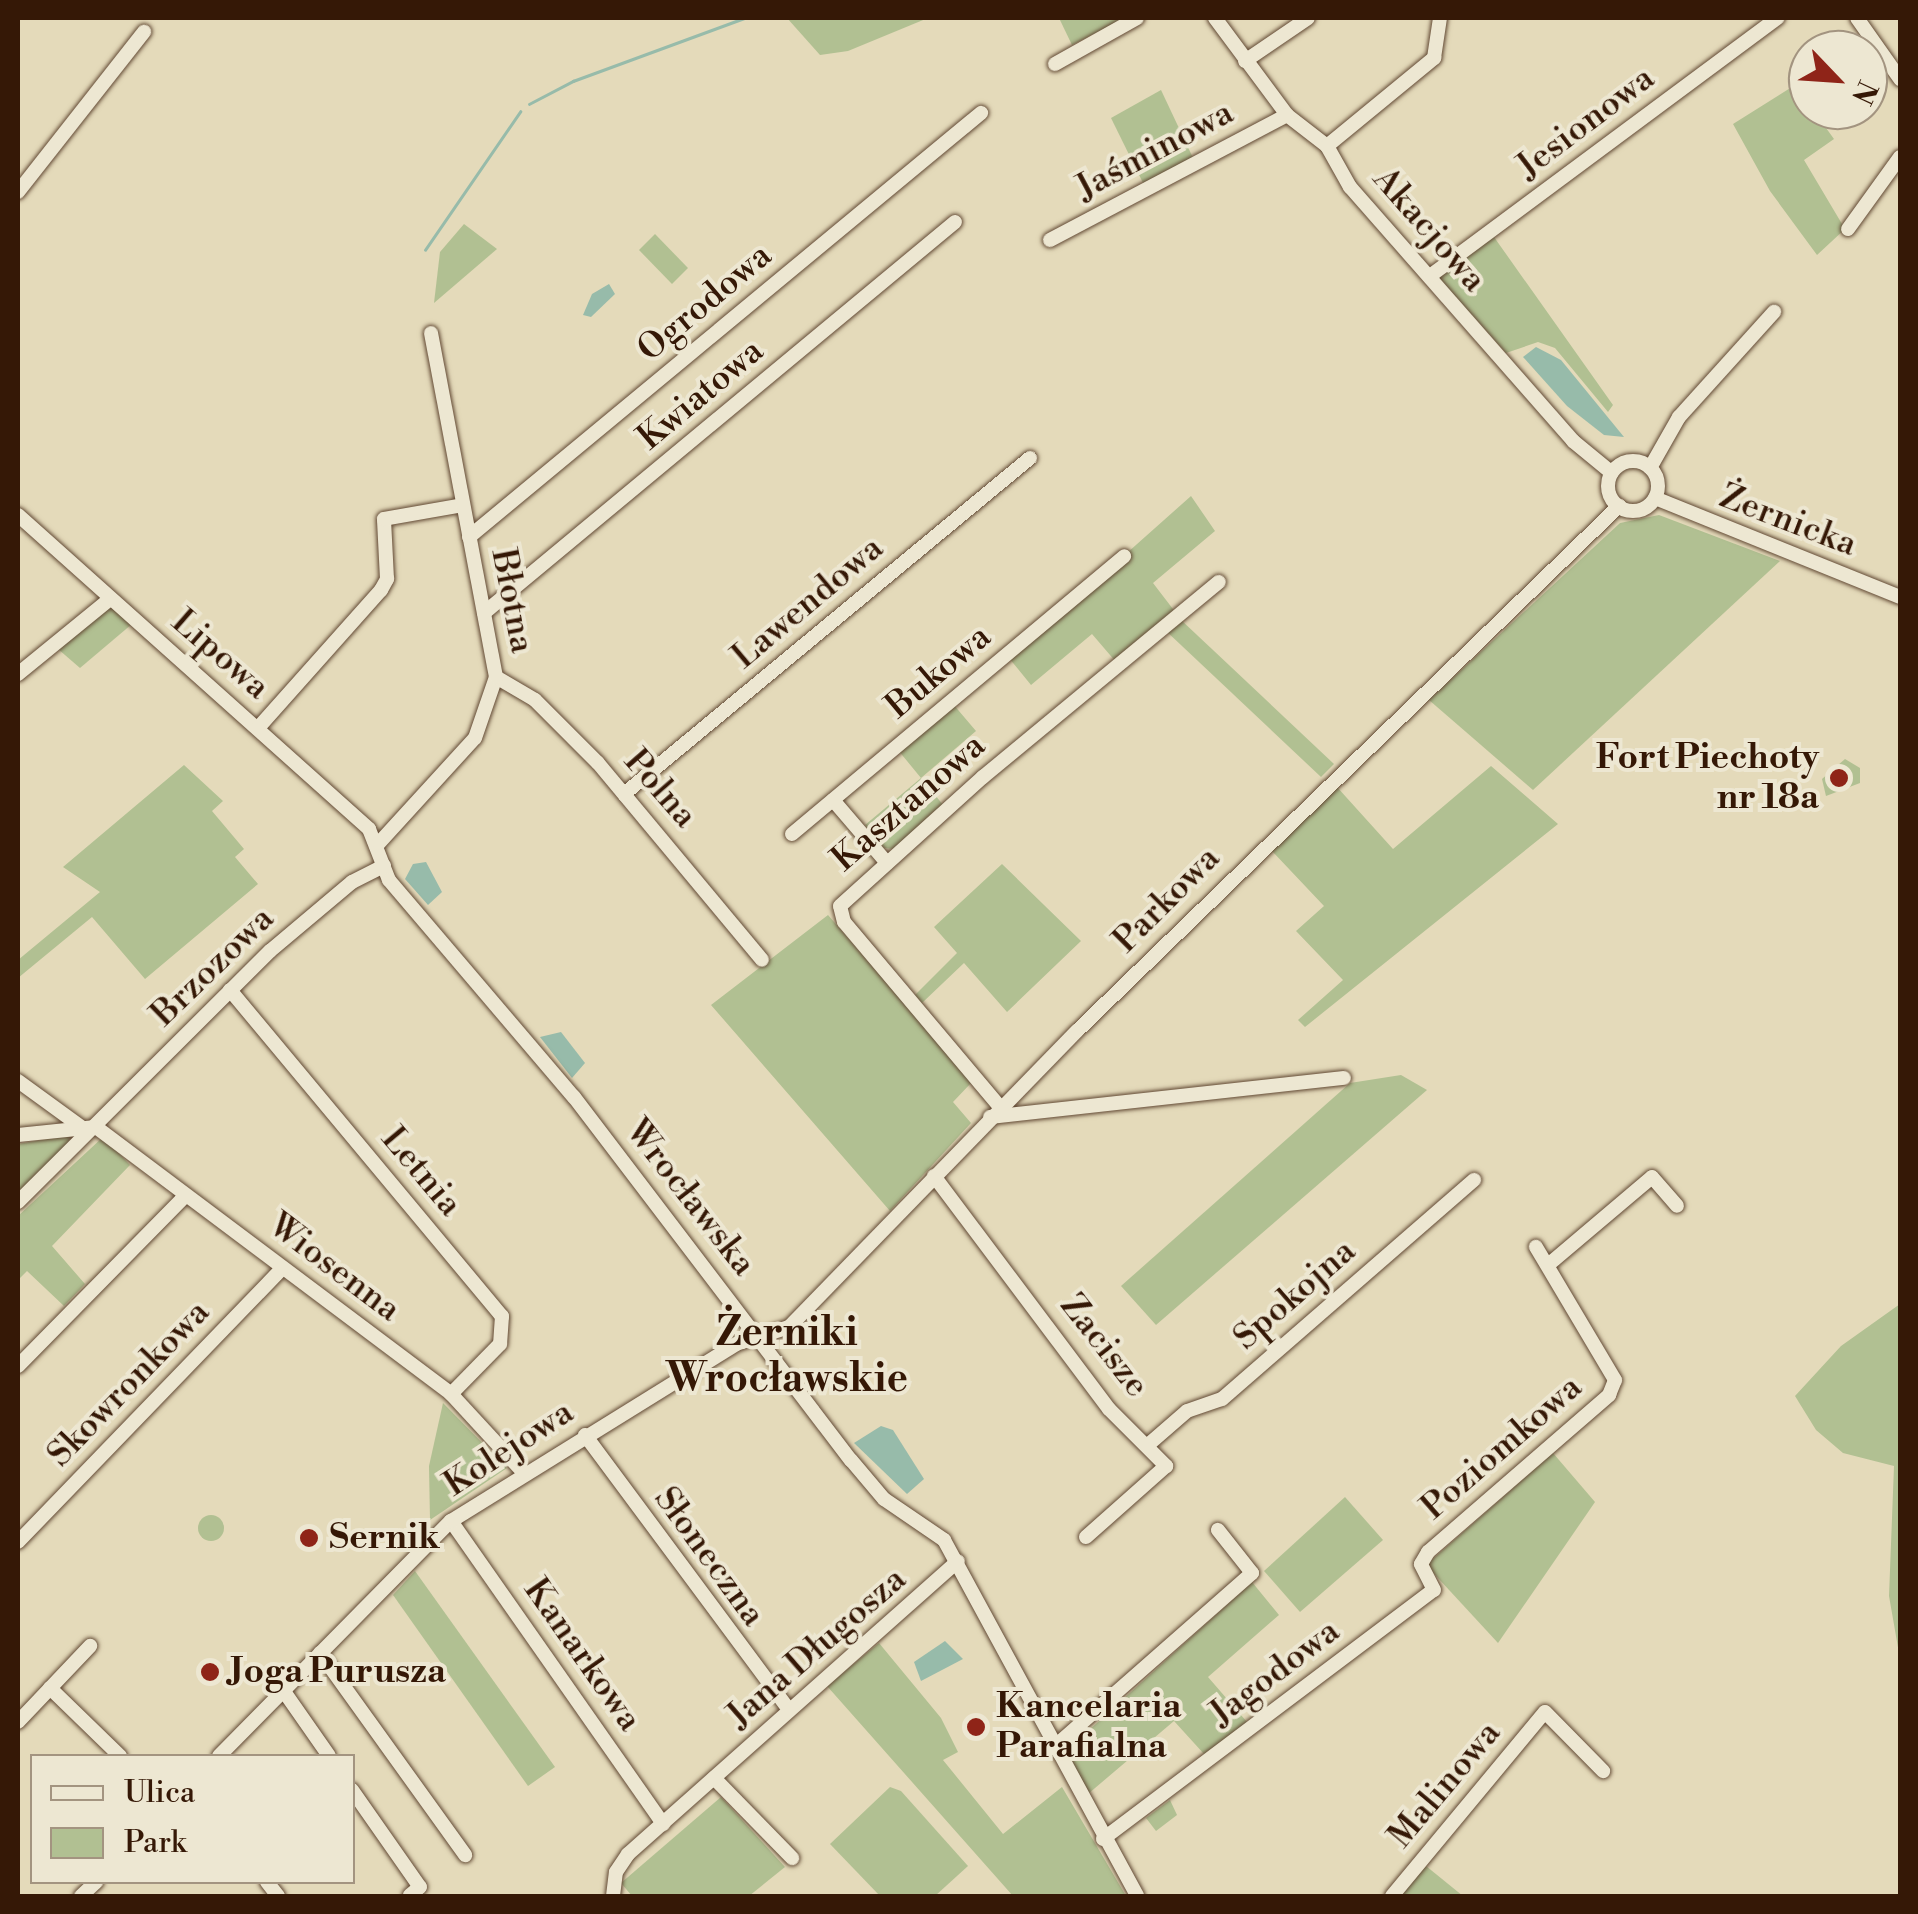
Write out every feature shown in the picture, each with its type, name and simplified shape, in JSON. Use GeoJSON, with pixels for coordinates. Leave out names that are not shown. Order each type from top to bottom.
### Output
{"type":"FeatureCollection","features":[{"type":"Feature","properties":{"kind":"street"},"geometry":{"type":"LineString","coordinates":[[1055,64],[1137,18]]}},
{"type":"Feature","properties":{"kind":"street","name":"Akacjowa"},"geometry":{"type":"LineString","coordinates":[[1215,18],[1287,114],[1327,146],[1350,187],[1574,442],[1612,473]]}},
{"type":"Feature","properties":{"kind":"street"},"geometry":{"type":"LineString","coordinates":[[1245,61],[1308,18]]}},
{"type":"Feature","properties":{"kind":"street"},"geometry":{"type":"LineString","coordinates":[[1327,146],[1434,58],[1440,18]]}},
{"type":"Feature","properties":{"kind":"street","name":"Jesionowa"},"geometry":{"type":"LineString","coordinates":[[1430,276],[1778,18]]}},
{"type":"Feature","properties":{"kind":"street"},"geometry":{"type":"LineString","coordinates":[[1857,18],[1900,79]]}},
{"type":"Feature","properties":{"kind":"street"},"geometry":{"type":"LineString","coordinates":[[18,192],[144,32]]}},
{"type":"Feature","properties":{"kind":"street","name":"Ogrodowa"},"geometry":{"type":"LineString","coordinates":[[469,538],[981,113]]}},
{"type":"Feature","properties":{"kind":"street","name":"Jaśminowa"},"geometry":{"type":"LineString","coordinates":[[1050,240],[1287,114]]}},
{"type":"Feature","properties":{"kind":"street"},"geometry":{"type":"LineString","coordinates":[[1848,229],[1900,157]]}},
{"type":"Feature","properties":{"kind":"street","name":"Kwiatowa"},"geometry":{"type":"LineString","coordinates":[[484,614],[955,222]]}},
{"type":"Feature","properties":{"kind":"street"},"geometry":{"type":"LineString","coordinates":[[1650,468],[1679,418],[1774,312]]}},
{"type":"Feature","properties":{"kind":"street","name":"Błotna"},"geometry":{"type":"LineString","coordinates":[[380,843],[476,738],[496,676],[431,333]]}},
{"type":"Feature","properties":{"kind":"street","name":"Lawendowa"},"geometry":{"type":"LineString","coordinates":[[624,794],[1030,458]]}},
{"type":"Feature","properties":{"kind":"street"},"geometry":{"type":"LineString","coordinates":[[1633,462],[1650,468],[1657,480],[1655,498],[1641,510],[1619,506],[1610,494],[1612,473],[1633,462]]}},
{"type":"Feature","properties":{"kind":"street","name":"Żernicka"},"geometry":{"type":"LineString","coordinates":[[1655,498],[1900,597]]}},
{"type":"Feature","properties":{"kind":"street"},"geometry":{"type":"LineString","coordinates":[[258,728],[381,590],[388,568],[384,519],[463,505]]}},
{"type":"Feature","properties":{"kind":"street","name":"Parkowa"},"geometry":{"type":"LineString","coordinates":[[762,1338],[789,1327],[995,1112],[1619,506]]}},
{"type":"Feature","properties":{"kind":"street","name":"Lipowa"},"geometry":{"type":"LineString","coordinates":[[18,515],[258,728],[380,843]]}},
{"type":"Feature","properties":{"kind":"street","name":"Bukowa"},"geometry":{"type":"LineString","coordinates":[[792,834],[1124,556]]}},
{"type":"Feature","properties":{"kind":"street","name":"Kasztanowa"},"geometry":{"type":"LineString","coordinates":[[995,1112],[839,916],[843,900],[1219,582]]}},
{"type":"Feature","properties":{"kind":"street"},"geometry":{"type":"LineString","coordinates":[[18,674],[110,599]]}},
{"type":"Feature","properties":{"kind":"street","name":"Polna"},"geometry":{"type":"LineString","coordinates":[[496,676],[535,700],[624,794],[762,960]]}},
{"type":"Feature","properties":{"kind":"street"},"geometry":{"type":"LineString","coordinates":[[833,800],[887,863]]}},
{"type":"Feature","properties":{"kind":"street","name":"Wrocławska"},"geometry":{"type":"LineString","coordinates":[[380,843],[384,866],[762,1338],[867,1480],[944,1540],[1053,1748],[1137,1896]]}},
{"type":"Feature","properties":{"kind":"street","name":"Brzozowa"},"geometry":{"type":"LineString","coordinates":[[18,1202],[230,990],[332,898],[384,866]]}},
{"type":"Feature","properties":{"kind":"street","name":"Letnia"},"geometry":{"type":"LineString","coordinates":[[230,990],[502,1316],[500,1344],[451,1394]]}},
{"type":"Feature","properties":{"kind":"street"},"geometry":{"type":"LineString","coordinates":[[995,1112],[1344,1078]]}},
{"type":"Feature","properties":{"kind":"street"},"geometry":{"type":"LineString","coordinates":[[18,1081],[80,1126]]}},
{"type":"Feature","properties":{"kind":"street"},"geometry":{"type":"LineString","coordinates":[[18,1136],[96,1127]]}},
{"type":"Feature","properties":{"kind":"street","name":"Wiosenna"},"geometry":{"type":"LineString","coordinates":[[96,1127],[451,1394],[523,1472]]}},
{"type":"Feature","properties":{"kind":"street","name":"Zacisze"},"geometry":{"type":"LineString","coordinates":[[934,1176],[1110,1409],[1149,1444],[1166,1466],[1086,1536]]}},
{"type":"Feature","properties":{"kind":"street"},"geometry":{"type":"LineString","coordinates":[[1548,1265],[1652,1177],[1676,1206]]}},
{"type":"Feature","properties":{"kind":"street","name":"Spokojna"},"geometry":{"type":"LineString","coordinates":[[1149,1444],[1187,1411],[1222,1399],[1474,1180]]}},
{"type":"Feature","properties":{"kind":"street"},"geometry":{"type":"LineString","coordinates":[[18,1366],[184,1196]]}},
{"type":"Feature","properties":{"kind":"street","name":"Poziomkowa"},"geometry":{"type":"LineString","coordinates":[[1434,1590],[1422,1564],[1428,1552],[1614,1387],[1536,1247]]}},
{"type":"Feature","properties":{"kind":"street","name":"Skowronkowa"},"geometry":{"type":"LineString","coordinates":[[18,1542],[283,1268]]}},
{"type":"Feature","properties":{"kind":"street","name":"Kolejowa"},"geometry":{"type":"LineString","coordinates":[[220,1754],[451,1521],[523,1472],[736,1344],[762,1338]]}},
{"type":"Feature","properties":{"kind":"street","name":"Słoneczna"},"geometry":{"type":"LineString","coordinates":[[585,1435],[789,1710]]}},
{"type":"Feature","properties":{"kind":"street","name":"Kanarkowa"},"geometry":{"type":"LineString","coordinates":[[451,1521],[662,1824]]}},
{"type":"Feature","properties":{"kind":"street"},"geometry":{"type":"LineString","coordinates":[[1053,1748],[1252,1573],[1218,1530]]}},
{"type":"Feature","properties":{"kind":"street","name":"Jana Długosza"},"geometry":{"type":"LineString","coordinates":[[613,1896],[620,1864],[958,1561]]}},
{"type":"Feature","properties":{"kind":"street","name":"Jagodowa"},"geometry":{"type":"LineString","coordinates":[[1104,1838],[1434,1590]]}},
{"type":"Feature","properties":{"kind":"street"},"geometry":{"type":"LineString","coordinates":[[18,1722],[90,1646]]}},
{"type":"Feature","properties":{"kind":"street"},"geometry":{"type":"LineString","coordinates":[[320,1653],[465,1855]]}},
{"type":"Feature","properties":{"kind":"street"},"geometry":{"type":"LineString","coordinates":[[50,1688],[118,1754]]}},
{"type":"Feature","properties":{"kind":"street"},"geometry":{"type":"LineString","coordinates":[[284,1690],[328,1754]]}},
{"type":"Feature","properties":{"kind":"street","name":"Malinowa"},"geometry":{"type":"LineString","coordinates":[[1392,1896],[1545,1712],[1603,1770]]}},
{"type":"Feature","properties":{"kind":"street"},"geometry":{"type":"LineString","coordinates":[[714,1778],[792,1858]]}},
{"type":"Feature","properties":{"kind":"street"},"geometry":{"type":"LineString","coordinates":[[355,1795],[415,1891]]}},
{"type":"Feature","properties":{"kind":"green space"},"geometry":{"type":"Polygon","coordinates":[[[787,18],[928,18],[848,51],[820,55],[787,18]]]}},
{"type":"Feature","properties":{"kind":"green space"},"geometry":{"type":"Polygon","coordinates":[[[1059,18],[1125,18],[1072,45],[1059,18]]]}},
{"type":"Feature","properties":{"kind":"green space"},"geometry":{"type":"Polygon","coordinates":[[[1788,89],[1788,130],[1828,130],[1834,139],[1804,160],[1845,229],[1817,255],[1770,191],[1733,124],[1788,89]]]}},
{"type":"Feature","properties":{"kind":"green space"},"geometry":{"type":"Polygon","coordinates":[[[1161,90],[1194,160],[1145,187],[1111,118],[1161,90]]]}},
{"type":"Feature","properties":{"kind":"green space"},"geometry":{"type":"Polygon","coordinates":[[[464,224],[497,249],[434,303],[440,252],[464,224]]]}},
{"type":"Feature","properties":{"kind":"green space"},"geometry":{"type":"Polygon","coordinates":[[[655,234],[688,268],[672,284],[639,250],[655,234]]]}},
{"type":"Feature","properties":{"kind":"green space"},"geometry":{"type":"Polygon","coordinates":[[[1494,237],[1613,405],[1608,412],[1555,348],[1538,342],[1506,353],[1439,278],[1494,237]]]}},
{"type":"Feature","properties":{"kind":"green space"},"geometry":{"type":"Polygon","coordinates":[[[1191,496],[1215,531],[1153,583],[1176,613],[1116,662],[1092,634],[1031,685],[1009,658],[1191,496]]]}},
{"type":"Feature","properties":{"kind":"green space"},"geometry":{"type":"Polygon","coordinates":[[[1659,515],[1780,561],[1533,790],[1429,700],[1620,523],[1659,515]]]}},
{"type":"Feature","properties":{"kind":"green space"},"geometry":{"type":"Polygon","coordinates":[[[111,606],[132,624],[80,668],[58,649],[111,606]]]}},
{"type":"Feature","properties":{"kind":"green space"},"geometry":{"type":"Polygon","coordinates":[[[1180,619],[1334,764],[1321,777],[1165,630],[1180,619]]]}},
{"type":"Feature","properties":{"kind":"green space"},"geometry":{"type":"Polygon","coordinates":[[[953,704],[976,731],[921,778],[898,750],[953,704]]]}},
{"type":"Feature","properties":{"kind":"green space"},"geometry":{"type":"Polygon","coordinates":[[[1845,759],[1860,768],[1860,783],[1826,796],[1822,779],[1845,759]]]}},
{"type":"Feature","properties":{"kind":"green space"},"geometry":{"type":"Polygon","coordinates":[[[184,765],[223,801],[212,811],[244,849],[235,857],[258,884],[145,979],[92,917],[18,978],[18,960],[100,892],[63,867],[184,765]]]}},
{"type":"Feature","properties":{"kind":"green space"},"geometry":{"type":"Polygon","coordinates":[[[1491,766],[1558,824],[1305,1027],[1298,1020],[1343,980],[1296,931],[1324,906],[1272,851],[1337,787],[1393,849],[1491,766]]]}},
{"type":"Feature","properties":{"kind":"green space"},"geometry":{"type":"Polygon","coordinates":[[[921,778],[944,806],[894,849],[884,848],[865,825],[921,778]]]}},
{"type":"Feature","properties":{"kind":"green space"},"geometry":{"type":"Polygon","coordinates":[[[1002,864],[1081,941],[1007,1012],[964,963],[922,1003],[915,995],[957,953],[934,927],[1002,864]]]}},
{"type":"Feature","properties":{"kind":"green space"},"geometry":{"type":"Polygon","coordinates":[[[828,915],[972,1082],[953,1102],[971,1123],[890,1211],[711,1005],[828,915]]]}},
{"type":"Feature","properties":{"kind":"green space"},"geometry":{"type":"Polygon","coordinates":[[[1401,1075],[1427,1090],[1156,1325],[1121,1286],[1350,1083],[1401,1075]]]}},
{"type":"Feature","properties":{"kind":"green space"},"geometry":{"type":"Polygon","coordinates":[[[71,1135],[65,1151],[20,1194],[18,1144],[71,1135]]]}},
{"type":"Feature","properties":{"kind":"green space"},"geometry":{"type":"Polygon","coordinates":[[[103,1137],[130,1165],[52,1246],[85,1284],[64,1306],[27,1271],[18,1280],[18,1216],[103,1137]]]}},
{"type":"Feature","properties":{"kind":"green space"},"geometry":{"type":"Polygon","coordinates":[[[1900,1304],[1900,1659],[1889,1596],[1894,1466],[1843,1453],[1816,1430],[1795,1396],[1841,1346],[1900,1304]]]}},
{"type":"Feature","properties":{"kind":"green space"},"geometry":{"type":"Polygon","coordinates":[[[443,1403],[507,1468],[430,1520],[429,1466],[443,1403]]]}},
{"type":"Feature","properties":{"kind":"green space"},"geometry":{"type":"Polygon","coordinates":[[[1553,1453],[1595,1502],[1498,1643],[1426,1565],[1553,1453]]]}},
{"type":"Feature","properties":{"kind":"green space"},"geometry":{"type":"Polygon","coordinates":[[[1345,1497],[1383,1540],[1300,1612],[1264,1571],[1345,1497]]]}},
{"type":"Feature","properties":{"kind":"green space"},"geometry":{"type":"Polygon","coordinates":[[[211,1515],[220,1519],[224,1528],[220,1537],[211,1541],[202,1537],[198,1528],[202,1519],[211,1515]]]}},
{"type":"Feature","properties":{"kind":"green space"},"geometry":{"type":"Polygon","coordinates":[[[415,1571],[555,1767],[528,1786],[393,1595],[415,1571]]]}},
{"type":"Feature","properties":{"kind":"green space"},"geometry":{"type":"Polygon","coordinates":[[[1252,1582],[1279,1615],[1208,1677],[1247,1722],[1204,1754],[1174,1721],[1088,1794],[1065,1752],[1252,1582]]]}},
{"type":"Feature","properties":{"kind":"green space"},"geometry":{"type":"Polygon","coordinates":[[[879,1643],[941,1718],[958,1752],[943,1760],[1003,1834],[1062,1787],[1126,1896],[1013,1896],[827,1686],[879,1643]]]}},
{"type":"Feature","properties":{"kind":"green space"},"geometry":{"type":"Polygon","coordinates":[[[890,1787],[901,1791],[968,1866],[935,1896],[880,1896],[830,1844],[890,1787]]]}},
{"type":"Feature","properties":{"kind":"green space"},"geometry":{"type":"Polygon","coordinates":[[[721,1797],[785,1867],[749,1896],[632,1896],[621,1883],[721,1797]]]}},
{"type":"Feature","properties":{"kind":"green space"},"geometry":{"type":"Polygon","coordinates":[[[1170,1800],[1177,1815],[1156,1831],[1146,1818],[1170,1800]]]}},
{"type":"Feature","properties":{"kind":"green space"},"geometry":{"type":"Polygon","coordinates":[[[1426,1866],[1463,1896],[1401,1896],[1426,1866]]]}},
{"type":"Feature","properties":{"kind":"shaded area"},"geometry":{"type":"Polygon","coordinates":[[[609,284],[615,294],[591,317],[583,315],[592,294],[609,284]]]}},
{"type":"Feature","properties":{"kind":"shaded area"},"geometry":{"type":"Polygon","coordinates":[[[1536,347],[1561,360],[1624,437],[1604,435],[1567,406],[1523,357],[1536,347]]]}},
{"type":"Feature","properties":{"kind":"shaded area"},"geometry":{"type":"Polygon","coordinates":[[[426,862],[442,892],[428,905],[405,879],[413,864],[426,862]]]}},
{"type":"Feature","properties":{"kind":"shaded area"},"geometry":{"type":"Polygon","coordinates":[[[561,1032],[585,1063],[572,1078],[540,1037],[561,1032]]]}},
{"type":"Feature","properties":{"kind":"shaded area"},"geometry":{"type":"Polygon","coordinates":[[[881,1426],[893,1430],[924,1479],[907,1494],[854,1443],[881,1426]]]}},
{"type":"Feature","properties":{"kind":"shaded area"},"geometry":{"type":"Polygon","coordinates":[[[945,1641],[963,1659],[921,1681],[914,1662],[945,1641]]]}},
{"type":"Feature","properties":{"kind":"waterway"},"geometry":{"type":"LineString","coordinates":[[529,104],[573,81],[744,18]]}},
{"type":"Feature","properties":{"kind":"waterway"},"geometry":{"type":"LineString","coordinates":[[425,250],[520,112]]}},
{"type":"Feature","properties":{"kind":"place","name":"Fort Piechoty nr 18a"},"geometry":{"type":"Point","coordinates":[1839,778]}},
{"type":"Feature","properties":{"kind":"place","name":"Sernik"},"geometry":{"type":"Point","coordinates":[309,1538]}},
{"type":"Feature","properties":{"kind":"place","name":"Joga Purusza"},"geometry":{"type":"Point","coordinates":[210,1672]}},
{"type":"Feature","properties":{"kind":"place","name":"Kancelaria Parafialna"},"geometry":{"type":"Point","coordinates":[976,1727]}},
{"type":"Feature","properties":{"kind":"district","name":"Żerniki Wrocławskie"},"geometry":{"type":"Point","coordinates":[787,1356]}}]}
